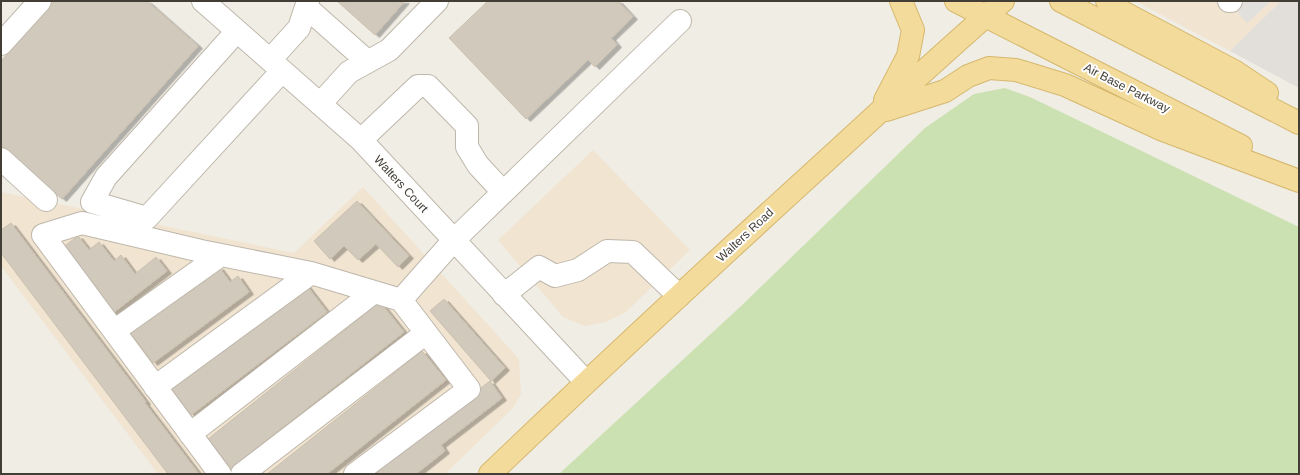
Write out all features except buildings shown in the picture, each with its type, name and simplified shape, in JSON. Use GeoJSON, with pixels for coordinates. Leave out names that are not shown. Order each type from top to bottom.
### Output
{"type":"FeatureCollection","features":[{"type":"Feature","properties":{"kind":"main road"},"geometry":{"type":"LineString","coordinates":[[879,112],[908,56],[913,30],[901,1]]}},
{"type":"Feature","properties":{"kind":"main road","name":"Air Base Parkway"},"geometry":{"type":"LineString","coordinates":[[956,1],[1299,176]]}},
{"type":"Feature","properties":{"kind":"main road","name":"Walters Road"},"geometry":{"type":"LineString","coordinates":[[490,474],[679,296],[879,112],[1003,1]]}},
{"type":"Feature","properties":{"kind":"main road"},"geometry":{"type":"LineString","coordinates":[[1061,1],[1299,123]]}},
{"type":"Feature","properties":{"kind":"main road"},"geometry":{"type":"LineString","coordinates":[[1107,1],[1113,7],[1234,72],[1299,116]]}},
{"type":"Feature","properties":{"kind":"main road"},"geometry":{"type":"LineString","coordinates":[[879,112],[945,91],[968,76],[989,68],[1016,70],[1066,85],[1162,130],[1299,181]]}},
{"type":"Feature","properties":{"kind":"street"},"geometry":{"type":"LineString","coordinates":[[1,44],[40,1]]}},
{"type":"Feature","properties":{"kind":"street","name":"Walters Court"},"geometry":{"type":"LineString","coordinates":[[203,1],[361,140],[586,382]]}},
{"type":"Feature","properties":{"kind":"street"},"geometry":{"type":"LineString","coordinates":[[320,104],[349,72],[389,50],[437,1]]}},
{"type":"Feature","properties":{"kind":"street"},"geometry":{"type":"LineString","coordinates":[[237,31],[106,176],[92,202],[147,218],[276,66],[299,28],[307,4],[367,61]]}},
{"type":"Feature","properties":{"kind":"street"},"geometry":{"type":"LineString","coordinates":[[401,300],[454,240],[680,21]]}},
{"type":"Feature","properties":{"kind":"street"},"geometry":{"type":"LineString","coordinates":[[361,140],[418,86],[428,86],[467,126],[467,148],[478,165],[503,192]]}},
{"type":"Feature","properties":{"kind":"street"},"geometry":{"type":"LineString","coordinates":[[1,159],[46,200]]}},
{"type":"Feature","properties":{"kind":"street"},"geometry":{"type":"LineString","coordinates":[[220,474],[43,235],[82,223],[220,255],[311,273],[401,300],[469,389],[355,474]]}},
{"type":"Feature","properties":{"kind":"street"},"geometry":{"type":"LineString","coordinates":[[504,295],[539,267],[555,276],[578,270],[607,251],[633,252],[679,296]]}},
{"type":"Feature","properties":{"kind":"street"},"geometry":{"type":"LineString","coordinates":[[114,331],[220,255]]}},
{"type":"Feature","properties":{"kind":"street"},"geometry":{"type":"LineString","coordinates":[[155,387],[311,273]]}},
{"type":"Feature","properties":{"kind":"street"},"geometry":{"type":"LineString","coordinates":[[190,434],[374,292]]}},
{"type":"Feature","properties":{"kind":"street"},"geometry":{"type":"LineString","coordinates":[[242,474],[426,332]]}},
{"type":"Feature","properties":{"kind":"shaded area"},"geometry":{"type":"Polygon","coordinates":[[[1135,1],[1281,1],[1230,51],[1135,1]]]}},
{"type":"Feature","properties":{"kind":"shaded area"},"geometry":{"type":"Polygon","coordinates":[[[1219,1],[1271,1],[1247,23],[1232,6],[1219,1]]]}},
{"type":"Feature","properties":{"kind":"shaded area"},"geometry":{"type":"Polygon","coordinates":[[[1281,1],[1299,1],[1299,88],[1230,51],[1281,1]]]}},
{"type":"Feature","properties":{"kind":"shaded area"},"geometry":{"type":"Polygon","coordinates":[[[593,150],[690,250],[626,312],[606,322],[584,326],[563,317],[498,240],[593,150]]]}},
{"type":"Feature","properties":{"kind":"shaded area"},"geometry":{"type":"Polygon","coordinates":[[[363,187],[519,359],[521,394],[513,408],[445,474],[158,474],[1,266],[1,192],[294,253],[363,187]]]}},
{"type":"Feature","properties":{"kind":"green space"},"geometry":{"type":"Polygon","coordinates":[[[1005,88],[1030,97],[1299,227],[1299,474],[559,474],[740,307],[925,128],[974,94],[1005,88]]]}}]}
